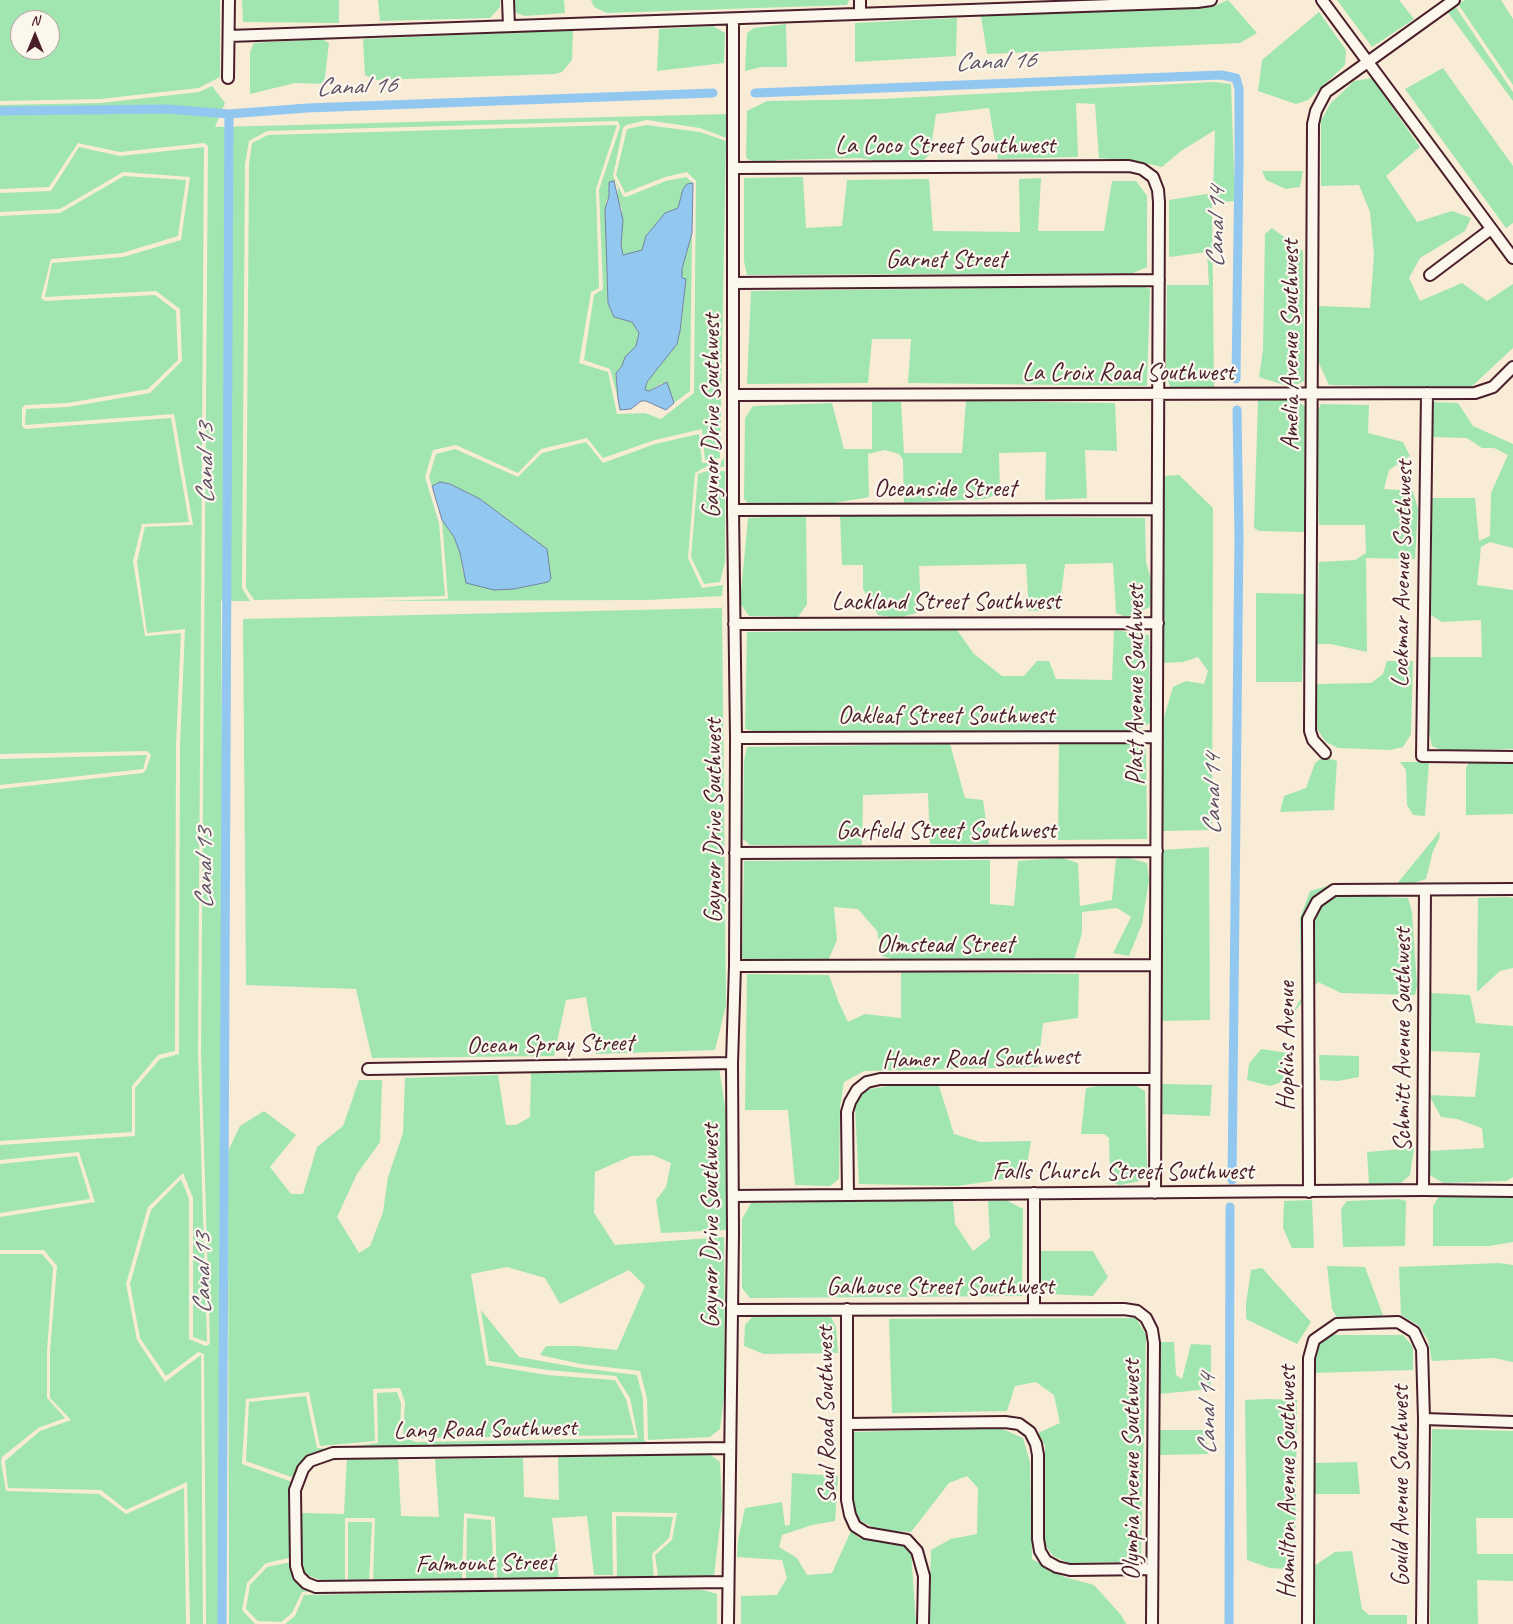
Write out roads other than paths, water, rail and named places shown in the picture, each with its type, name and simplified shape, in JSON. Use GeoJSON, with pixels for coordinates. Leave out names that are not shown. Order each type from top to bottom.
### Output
{"type":"FeatureCollection","features":[{"type":"Feature","properties":{"kind":"street"},"geometry":{"type":"LineString","coordinates":[[228,78],[229,0]]}},
{"type":"Feature","properties":{"kind":"street"},"geometry":{"type":"LineString","coordinates":[[508,0],[509,26]]}},
{"type":"Feature","properties":{"kind":"street"},"geometry":{"type":"LineString","coordinates":[[860,0],[860,13]]}},
{"type":"Feature","properties":{"kind":"street"},"geometry":{"type":"LineString","coordinates":[[229,36],[733,19],[860,13],[976,4],[1211,0]]}},
{"type":"Feature","properties":{"kind":"street"},"geometry":{"type":"LineString","coordinates":[[1322,0],[1513,258]]}},
{"type":"Feature","properties":{"kind":"street","name":"Amelia Avenue Southwest"},"geometry":{"type":"LineString","coordinates":[[1325,753],[1313,740],[1310,731],[1313,124],[1316,111],[1326,92],[1454,0]]}},
{"type":"Feature","properties":{"kind":"street","name":"Gaynor Drive Southwest"},"geometry":{"type":"LineString","coordinates":[[728,1624],[733,1196],[732,1063],[736,966],[736,738],[732,510],[733,19]]}},
{"type":"Feature","properties":{"kind":"street","name":"La Coco Street Southwest"},"geometry":{"type":"LineString","coordinates":[[734,168],[1129,166],[1142,169],[1153,177]]}},
{"type":"Feature","properties":{"kind":"street","name":"Platt Avenue Southwest"},"geometry":{"type":"LineString","coordinates":[[1153,177],[1159,202],[1155,1193]]}},
{"type":"Feature","properties":{"kind":"street"},"geometry":{"type":"LineString","coordinates":[[1430,275],[1491,229]]}},
{"type":"Feature","properties":{"kind":"street","name":"Garnet Street"},"geometry":{"type":"LineString","coordinates":[[733,283],[1159,280]]}},
{"type":"Feature","properties":{"kind":"street","name":"La Croix Road Southwest"},"geometry":{"type":"LineString","coordinates":[[733,395],[1475,393],[1493,387],[1513,367]]}},
{"type":"Feature","properties":{"kind":"street","name":"Lockmar Avenue Southwest"},"geometry":{"type":"LineString","coordinates":[[1427,393],[1422,756],[1513,757]]}},
{"type":"Feature","properties":{"kind":"street","name":"Oceanside Street"},"geometry":{"type":"LineString","coordinates":[[732,510],[1158,509]]}},
{"type":"Feature","properties":{"kind":"street","name":"Lackland Street Southwest"},"geometry":{"type":"LineString","coordinates":[[734,624],[1158,623]]}},
{"type":"Feature","properties":{"kind":"street","name":"Oakleaf Street Southwest"},"geometry":{"type":"LineString","coordinates":[[736,738],[1157,737]]}},
{"type":"Feature","properties":{"kind":"street","name":"Garfield Street Southwest"},"geometry":{"type":"LineString","coordinates":[[735,853],[1157,852]]}},
{"type":"Feature","properties":{"kind":"street"},"geometry":{"type":"LineString","coordinates":[[1425,890],[1513,889]]}},
{"type":"Feature","properties":{"kind":"street","name":"Hopkins Avenue"},"geometry":{"type":"LineString","coordinates":[[1309,1192],[1308,919],[1317,902],[1334,890],[1425,890]]}},
{"type":"Feature","properties":{"kind":"street","name":"Schmitt Avenue Southwest"},"geometry":{"type":"LineString","coordinates":[[1423,1190],[1425,890]]}},
{"type":"Feature","properties":{"kind":"street","name":"Olmstead Street"},"geometry":{"type":"LineString","coordinates":[[736,966],[1156,965]]}},
{"type":"Feature","properties":{"kind":"street","name":"Ocean Spray Street"},"geometry":{"type":"LineString","coordinates":[[368,1070],[732,1063]]}},
{"type":"Feature","properties":{"kind":"street","name":"Hamer Road Southwest"},"geometry":{"type":"LineString","coordinates":[[848,1195],[847,1112],[857,1090],[867,1082],[880,1079],[1155,1079]]}},
{"type":"Feature","properties":{"kind":"street","name":"Falls Church Street Southwest"},"geometry":{"type":"LineString","coordinates":[[733,1196],[1423,1190],[1513,1191]]}},
{"type":"Feature","properties":{"kind":"street"},"geometry":{"type":"LineString","coordinates":[[1034,1193],[1034,1308]]}},
{"type":"Feature","properties":{"kind":"street","name":"Saul Road Southwest"},"geometry":{"type":"LineString","coordinates":[[847,1308],[847,1500],[850,1515],[855,1526],[866,1533],[907,1540],[917,1551],[924,1576],[923,1624]]}},
{"type":"Feature","properties":{"kind":"street","name":"Galhouse Street Southwest"},"geometry":{"type":"LineString","coordinates":[[732,1310],[1124,1308],[1137,1312],[1146,1318]]}},
{"type":"Feature","properties":{"kind":"street","name":"Olympia Avenue Southwest"},"geometry":{"type":"LineString","coordinates":[[1146,1318],[1152,1330],[1154,1343],[1152,1624]]}},
{"type":"Feature","properties":{"kind":"street","name":"Gould Avenue Southwest"},"geometry":{"type":"LineString","coordinates":[[1314,1340],[1336,1324],[1398,1322],[1414,1332],[1422,1349],[1424,1419],[1422,1624]]}},
{"type":"Feature","properties":{"kind":"street","name":"Hamilton Avenue Southwest"},"geometry":{"type":"LineString","coordinates":[[1308,1624],[1309,1358],[1314,1340]]}},
{"type":"Feature","properties":{"kind":"street"},"geometry":{"type":"LineString","coordinates":[[1424,1419],[1513,1422]]}},
{"type":"Feature","properties":{"kind":"street"},"geometry":{"type":"LineString","coordinates":[[848,1424],[1005,1422],[1019,1424],[1030,1432],[1036,1444],[1038,1455],[1038,1539],[1040,1552],[1046,1561],[1057,1567],[1070,1570],[1152,1569]]}},
{"type":"Feature","properties":{"kind":"street","name":"Lang Road Southwest"},"geometry":{"type":"LineString","coordinates":[[294,1524],[295,1490],[302,1469],[310,1461],[334,1453],[729,1448]]}},
{"type":"Feature","properties":{"kind":"street","name":"Falmount Street"},"geometry":{"type":"LineString","coordinates":[[294,1524],[296,1566],[299,1576],[306,1583],[316,1587],[728,1582]]}},
{"type":"Feature","properties":{"kind":"water"},"geometry":{"type":"Polygon","coordinates":[[[614,181],[623,220],[621,245],[623,255],[642,250],[646,236],[665,213],[678,208],[683,189],[687,184],[693,183],[692,233],[682,269],[682,278],[686,279],[677,344],[647,382],[645,390],[649,391],[667,382],[674,403],[666,410],[646,401],[641,401],[631,409],[620,410],[616,373],[622,366],[625,357],[636,346],[639,333],[632,322],[614,317],[608,303],[605,209],[609,196],[609,182],[614,181]]]}},
{"type":"Feature","properties":{"kind":"water"},"geometry":{"type":"Polygon","coordinates":[[[440,482],[450,484],[480,499],[547,549],[551,579],[548,582],[514,589],[494,590],[466,583],[460,553],[454,537],[442,520],[432,486],[440,482]]]}},
{"type":"Feature","properties":{"kind":"waterway","name":"Canal 16"},"geometry":{"type":"LineString","coordinates":[[755,93],[1221,75],[1236,78],[1239,89],[1236,379]]}},
{"type":"Feature","properties":{"kind":"waterway","name":"Canal 16"},"geometry":{"type":"LineString","coordinates":[[0,111],[167,109],[229,114],[307,108],[713,93]]}},
{"type":"Feature","properties":{"kind":"waterway","name":"Canal 13"},"geometry":{"type":"LineString","coordinates":[[222,1624],[229,114]]}},
{"type":"Feature","properties":{"kind":"waterway","name":"Canal 14"},"geometry":{"type":"LineString","coordinates":[[1232,1180],[1239,537],[1237,410]]}},
{"type":"Feature","properties":{"kind":"waterway","name":"Canal 14"},"geometry":{"type":"LineString","coordinates":[[1229,1624],[1230,1207]]}}]}
